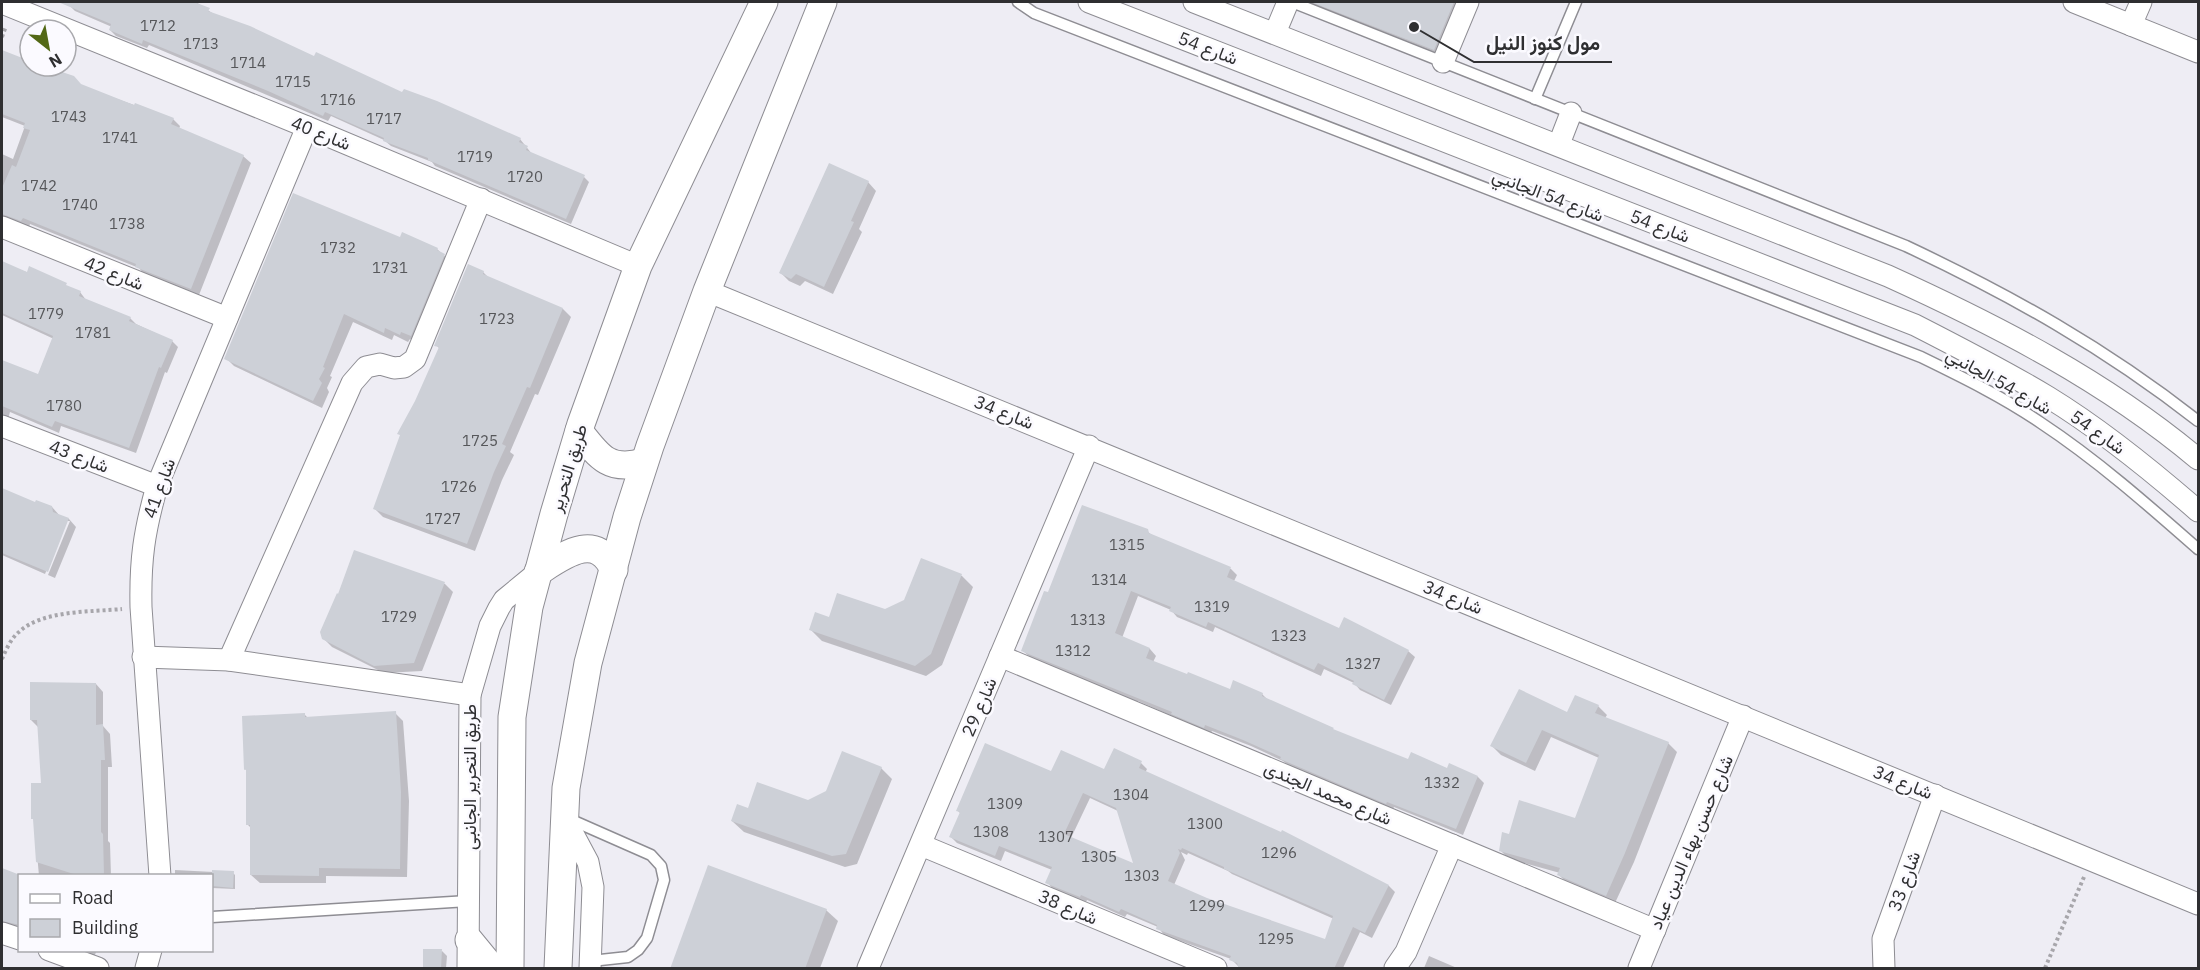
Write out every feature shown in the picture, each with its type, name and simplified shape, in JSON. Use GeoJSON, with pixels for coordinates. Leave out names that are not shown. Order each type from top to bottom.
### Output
{"type":"FeatureCollection","features":[{"type":"Feature","properties":{"kind":"street","name":"طريق التحرير"},"geometry":{"type":"LineString","coordinates":[[510,969],[512,717],[529,607],[538,572],[579,431],[638,266],[764,2]]}},
{"type":"Feature","properties":{"kind":"street"},"geometry":{"type":"LineString","coordinates":[[558,969],[566,788],[588,663],[627,518],[644,462],[708,291],[823,2]]}},
{"type":"Feature","properties":{"kind":"street","name":"شارع 54"},"geometry":{"type":"LineString","coordinates":[[1089,2],[1915,325],[2049,398],[2111,440],[2199,511]]}},
{"type":"Feature","properties":{"kind":"street","name":"شارع 54"},"geometry":{"type":"LineString","coordinates":[[1194,2],[1559,144],[1888,276],[1966,311],[2086,378],[2143,416],[2199,459]]}},
{"type":"Feature","properties":{"kind":"street"},"geometry":{"type":"LineString","coordinates":[[1275,33],[1288,2]]}},
{"type":"Feature","properties":{"kind":"street"},"geometry":{"type":"LineString","coordinates":[[1443,62],[1468,2]]}},
{"type":"Feature","properties":{"kind":"street"},"geometry":{"type":"LineString","coordinates":[[2074,2],[2199,52]]}},
{"type":"Feature","properties":{"kind":"street"},"geometry":{"type":"LineString","coordinates":[[2131,25],[2141,2]]}},
{"type":"Feature","properties":{"kind":"street","name":"شارع 40"},"geometry":{"type":"LineString","coordinates":[[2,3],[307,127],[638,266]]}},
{"type":"Feature","properties":{"kind":"street"},"geometry":{"type":"LineString","coordinates":[[1559,144],[1571,112]]}},
{"type":"Feature","properties":{"kind":"street","name":"شارع 41"},"geometry":{"type":"LineString","coordinates":[[160,874],[141,607],[141,556],[146,526],[157,486],[307,127]]}},
{"type":"Feature","properties":{"kind":"street"},"geometry":{"type":"LineString","coordinates":[[229,660],[352,383],[357,374],[366,367],[381,364],[394,368],[404,367],[415,359],[481,199]]}},
{"type":"Feature","properties":{"kind":"street","name":"شارع 42"},"geometry":{"type":"LineString","coordinates":[[2,227],[227,318]]}},
{"type":"Feature","properties":{"kind":"street","name":"شارع 34"},"geometry":{"type":"LineString","coordinates":[[708,291],[2199,904]]}},
{"type":"Feature","properties":{"kind":"street","name":"شارع 43"},"geometry":{"type":"LineString","coordinates":[[2,426],[157,486]]}},
{"type":"Feature","properties":{"kind":"street"},"geometry":{"type":"LineString","coordinates":[[579,431],[598,456],[607,462],[627,466],[644,462]]}},
{"type":"Feature","properties":{"kind":"street","name":"شارع 29"},"geometry":{"type":"LineString","coordinates":[[868,969],[1089,447]]}},
{"type":"Feature","properties":{"kind":"street"},"geometry":{"type":"LineString","coordinates":[[538,572],[570,551],[580,549],[601,554],[609,560],[614,570]]}},
{"type":"Feature","properties":{"kind":"street","name":"طريق التحرير الجانبى"},"geometry":{"type":"LineString","coordinates":[[468,969],[470,695],[490,627],[499,608],[504,600],[538,572]]}},
{"type":"Feature","properties":{"kind":"street","name":"شارع محمد الجندى"},"geometry":{"type":"LineString","coordinates":[[1000,656],[1655,930]]}},
{"type":"Feature","properties":{"kind":"street"},"geometry":{"type":"LineString","coordinates":[[143,657],[229,660],[470,695]]}},
{"type":"Feature","properties":{"kind":"street","name":"شارع حسن بهاء الدين عياد"},"geometry":{"type":"LineString","coordinates":[[1638,969],[1743,716]]}},
{"type":"Feature","properties":{"kind":"street","name":"شارع 33"},"geometry":{"type":"LineString","coordinates":[[1884,969],[1883,939],[1935,795]]}},
{"type":"Feature","properties":{"kind":"street"},"geometry":{"type":"LineString","coordinates":[[564,816],[592,873],[590,965]]}},
{"type":"Feature","properties":{"kind":"street","name":"شارع 38"},"geometry":{"type":"LineString","coordinates":[[921,845],[1216,969]]}},
{"type":"Feature","properties":{"kind":"street"},"geometry":{"type":"LineString","coordinates":[[1400,963],[1452,845]]}},
{"type":"Feature","properties":{"kind":"street"},"geometry":{"type":"LineString","coordinates":[[2,933],[18,938]]}},
{"type":"Feature","properties":{"kind":"street"},"geometry":{"type":"LineString","coordinates":[[469,940],[492,969]]}},
{"type":"Feature","properties":{"kind":"street"},"geometry":{"type":"LineString","coordinates":[[52,952],[98,969]]}},
{"type":"Feature","properties":{"kind":"street"},"geometry":{"type":"LineString","coordinates":[[146,969],[151,952]]}},
{"type":"Feature","properties":{"kind":"lane","name":"شارع 54 الجانبي"},"geometry":{"type":"LineString","coordinates":[[1018,2],[1034,13],[1921,357],[1982,387],[2040,422],[2095,461],[2199,549]]}},
{"type":"Feature","properties":{"kind":"lane"},"geometry":{"type":"LineString","coordinates":[[1292,2],[1906,246],[2040,313],[2104,352],[2199,421]]}},
{"type":"Feature","properties":{"kind":"lane"},"geometry":{"type":"LineString","coordinates":[[1535,99],[1576,2]]}},
{"type":"Feature","properties":{"kind":"lane"},"geometry":{"type":"LineString","coordinates":[[564,816],[651,855],[661,866],[664,880],[647,938],[638,950],[628,957],[590,965]]}},
{"type":"Feature","properties":{"kind":"lane"},"geometry":{"type":"LineString","coordinates":[[213,917],[468,901]]}},
{"type":"Feature","properties":{"kind":"path"},"geometry":{"type":"LineString","coordinates":[[2,659],[17,632],[34,621],[53,616],[141,607]]}},
{"type":"Feature","properties":{"kind":"path"},"geometry":{"type":"LineString","coordinates":[[2045,969],[2091,860]]}},
{"type":"Feature","properties":{"kind":"building"},"geometry":{"type":"Polygon","coordinates":[[[58,2],[194,2],[210,8],[208,11],[250,26],[314,56],[316,52],[402,92],[404,89],[437,101],[521,138],[519,142],[528,146],[526,150],[585,175],[566,219],[428,160],[428,158],[383,141],[384,138],[325,112],[323,116],[143,40],[142,44],[109,30],[111,24],[58,2]]]}},
{"type":"Feature","properties":{"kind":"building"},"geometry":{"type":"Polygon","coordinates":[[[1311,2],[1454,2],[1434,50],[1311,2]]]}},
{"type":"Feature","properties":{"kind":"building"},"geometry":{"type":"Polygon","coordinates":[[[2,50],[18,56],[18,78],[76,78],[81,84],[174,118],[171,124],[244,155],[191,289],[23,218],[21,221],[2,214],[2,188],[12,165],[16,167],[30,130],[23,128],[25,123],[2,114],[2,50]]]}},
{"type":"Feature","properties":{"kind":"building"},"geometry":{"type":"Polygon","coordinates":[[[829,163],[869,181],[851,221],[854,222],[824,287],[796,274],[791,279],[779,273],[829,163]]]}},
{"type":"Feature","properties":{"kind":"building"},"geometry":{"type":"Polygon","coordinates":[[[293,193],[400,237],[402,232],[438,248],[437,250],[445,254],[411,336],[401,332],[400,335],[385,328],[384,333],[344,314],[319,379],[322,383],[313,401],[224,359],[293,193]]]}},
{"type":"Feature","properties":{"kind":"building"},"geometry":{"type":"Polygon","coordinates":[[[2,261],[27,272],[29,266],[67,283],[66,285],[81,291],[79,296],[131,317],[129,321],[173,340],[161,368],[159,367],[129,448],[55,421],[52,427],[2,406],[2,360],[38,374],[53,336],[2,313],[2,261]]]}},
{"type":"Feature","properties":{"kind":"building"},"geometry":{"type":"Polygon","coordinates":[[[468,264],[484,271],[483,274],[563,308],[530,388],[527,387],[502,444],[506,446],[467,544],[373,509],[400,435],[397,434],[415,401],[439,347],[434,346],[468,264]]]}},
{"type":"Feature","properties":{"kind":"building"},"geometry":{"type":"Polygon","coordinates":[[[2,488],[35,502],[36,500],[52,506],[53,512],[69,518],[48,572],[2,553],[2,488]]]}},
{"type":"Feature","properties":{"kind":"building"},"geometry":{"type":"Polygon","coordinates":[[[1082,505],[1148,529],[1149,533],[1231,567],[1227,577],[1339,628],[1344,617],[1409,650],[1384,700],[1352,684],[1354,681],[1318,663],[1314,670],[1208,622],[1206,627],[1169,611],[1171,607],[1131,591],[1115,633],[1150,648],[1146,658],[1230,689],[1233,680],[1333,729],[1408,759],[1411,752],[1447,768],[1449,763],[1478,776],[1456,829],[1387,802],[1386,804],[1280,759],[1281,757],[1243,740],[1205,725],[1204,728],[1171,714],[1172,712],[1021,651],[1044,591],[1048,592],[1082,505]]]}},
{"type":"Feature","properties":{"kind":"building"},"geometry":{"type":"Polygon","coordinates":[[[354,550],[445,582],[414,663],[374,666],[322,639],[320,632],[338,594],[354,550]]]}},
{"type":"Feature","properties":{"kind":"building"},"geometry":{"type":"Polygon","coordinates":[[[921,558],[962,574],[931,654],[915,666],[809,630],[815,612],[829,617],[837,593],[885,609],[904,600],[921,558]]]}},
{"type":"Feature","properties":{"kind":"building"},"geometry":{"type":"Polygon","coordinates":[[[30,682],[96,683],[96,725],[103,724],[105,760],[101,760],[101,832],[103,834],[104,874],[74,874],[36,862],[33,819],[31,819],[31,783],[41,783],[37,720],[30,720],[30,682]]]}},
{"type":"Feature","properties":{"kind":"building"},"geometry":{"type":"Polygon","coordinates":[[[1519,689],[1567,712],[1575,695],[1599,705],[1595,713],[1669,742],[1606,896],[1557,875],[1560,868],[1499,851],[1502,832],[1509,834],[1519,800],[1575,818],[1599,755],[1542,730],[1526,763],[1490,746],[1519,689]]]}},
{"type":"Feature","properties":{"kind":"building"},"geometry":{"type":"Polygon","coordinates":[[[396,711],[401,792],[400,869],[319,868],[319,876],[250,875],[250,825],[246,825],[246,769],[244,770],[242,716],[305,713],[305,717],[396,711]]]}},
{"type":"Feature","properties":{"kind":"building"},"geometry":{"type":"Polygon","coordinates":[[[985,743],[1051,771],[1061,750],[1104,769],[1114,748],[1142,761],[1139,768],[1281,832],[1282,830],[1389,885],[1365,933],[1353,927],[1334,969],[1239,969],[1237,963],[1229,960],[1231,956],[1156,929],[1157,925],[1121,909],[1119,912],[1081,895],[1080,897],[1045,883],[1052,867],[999,846],[995,856],[949,837],[960,812],[956,811],[985,743]],[[1083,793],[1064,834],[1133,863],[1116,808],[1083,793]],[[1182,848],[1178,849],[1180,853],[1168,881],[1207,898],[1325,939],[1333,916],[1224,869],[1182,848]]]}},
{"type":"Feature","properties":{"kind":"building"},"geometry":{"type":"Polygon","coordinates":[[[842,751],[882,767],[846,854],[832,856],[731,821],[737,804],[748,808],[757,782],[808,800],[826,791],[842,751]]]}},
{"type":"Feature","properties":{"kind":"building"},"geometry":{"type":"Polygon","coordinates":[[[708,865],[827,909],[805,969],[670,969],[708,865]]]}},
{"type":"Feature","properties":{"kind":"building"},"geometry":{"type":"Polygon","coordinates":[[[2,868],[18,874],[18,925],[2,921],[2,868]]]}},
{"type":"Feature","properties":{"kind":"building"},"geometry":{"type":"Polygon","coordinates":[[[212,870],[234,871],[233,888],[213,886],[212,870]]]}},
{"type":"Feature","properties":{"kind":"building"},"geometry":{"type":"Polygon","coordinates":[[[423,949],[442,949],[441,969],[423,969],[423,949]]]}},
{"type":"Feature","properties":{"kind":"place","name":"مول كنوز النيل"},"geometry":{"type":"Point","coordinates":[1414,27]}}]}
